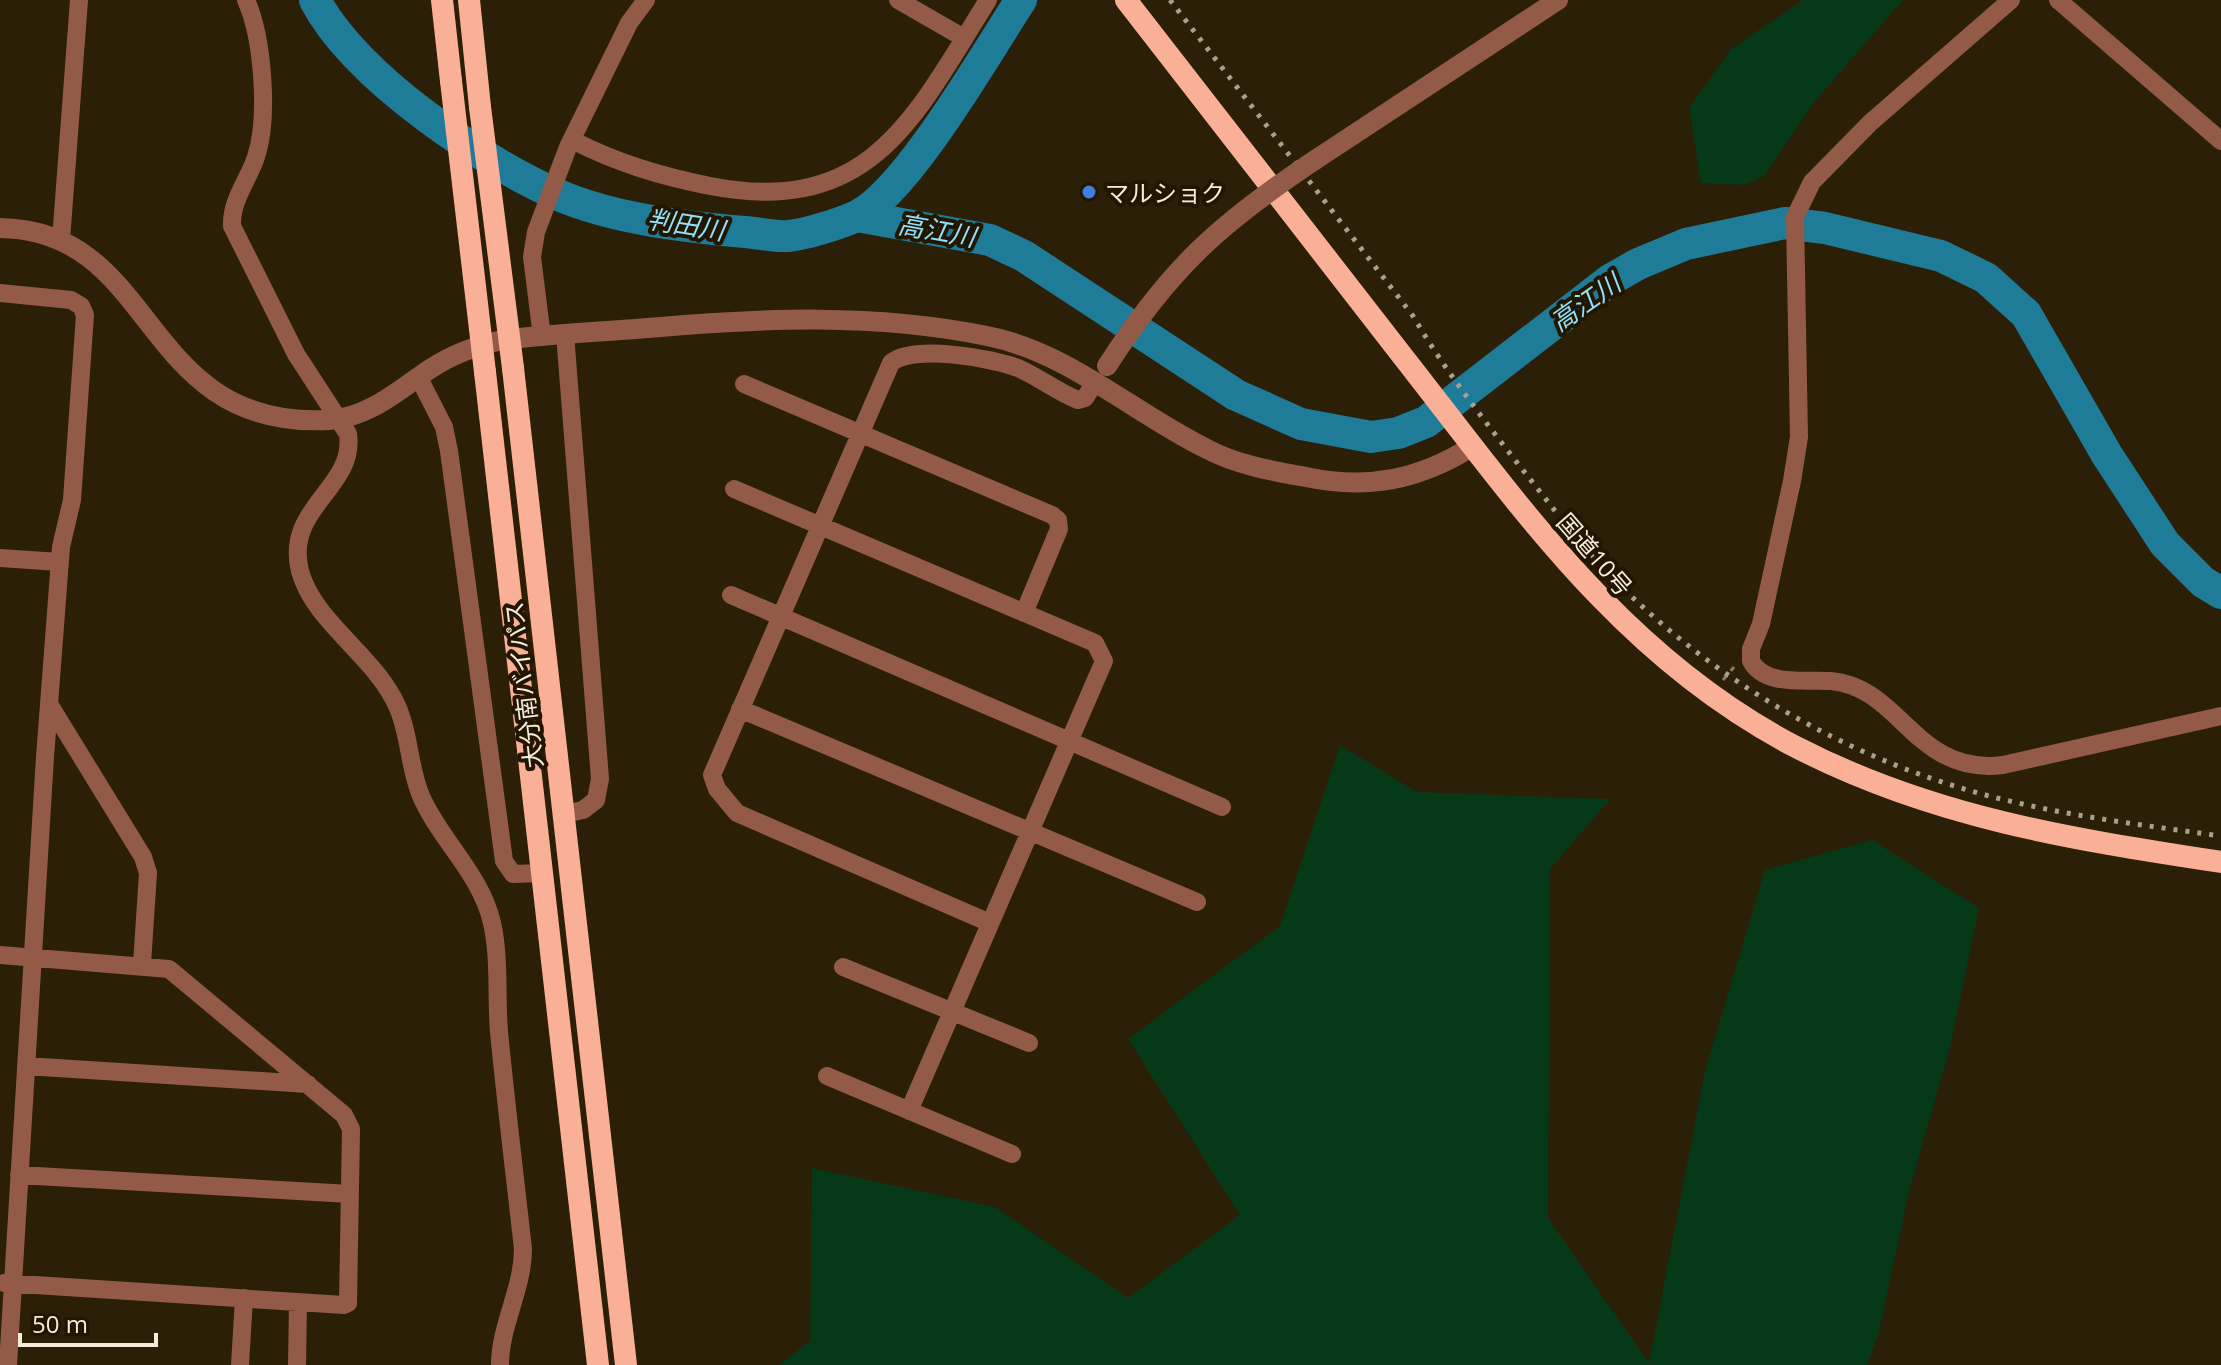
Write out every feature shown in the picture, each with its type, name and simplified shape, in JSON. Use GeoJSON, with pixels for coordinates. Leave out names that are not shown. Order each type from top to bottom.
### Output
{"type":"FeatureCollection","features":[{"type":"Feature","properties":{"kind":"highway","name":"大分南バイパス"},"geometry":{"type":"LineString","coordinates":[[442,0],[598,1365]]}},
{"type":"Feature","properties":{"kind":"highway","name":"大分南バイパス"},"geometry":{"type":"LineString","coordinates":[[469,0],[626,1365]]}},
{"type":"Feature","properties":{"kind":"highway","name":"国道10号"},"geometry":{"type":"LineString","coordinates":[[1126,0],[1473,446],[1603,604],[1650,649],[1712,696],[1793,745],[1884,787],[1940,807],[2034,832],[2221,862]]}},
{"type":"Feature","properties":{"kind":"street"},"geometry":{"type":"LineString","coordinates":[[61,240],[79,0]]}},
{"type":"Feature","properties":{"kind":"street"},"geometry":{"type":"LineString","coordinates":[[246,0],[257,33],[262,128],[255,160],[233,207],[232,226],[296,354],[348,434],[348,460],[306,517],[298,541],[300,569],[310,595],[373,667],[391,693],[402,719],[421,795],[484,900],[495,939],[504,1082],[523,1262],[500,1365]]}},
{"type":"Feature","properties":{"kind":"street"},"geometry":{"type":"LineString","coordinates":[[542,337],[532,257],[536,232],[570,143],[629,23],[646,0]]}},
{"type":"Feature","properties":{"kind":"street"},"geometry":{"type":"LineString","coordinates":[[898,0],[964,38]]}},
{"type":"Feature","properties":{"kind":"street"},"geometry":{"type":"LineString","coordinates":[[570,143],[664,177],[741,192],[774,194],[805,191],[832,181],[886,145],[910,120],[988,0]]}},
{"type":"Feature","properties":{"kind":"street"},"geometry":{"type":"LineString","coordinates":[[990,923],[737,813],[717,789],[712,775],[887,369],[896,359],[908,355],[961,357],[1007,365],[1078,400],[1085,398],[1152,300],[1198,248],[1233,216],[1558,0]]}},
{"type":"Feature","properties":{"kind":"street"},"geometry":{"type":"LineString","coordinates":[[2011,0],[1870,123],[1812,182],[1795,217],[1799,437],[1761,624],[1750,655],[1755,667],[1769,676],[1857,685],[1928,747],[1973,765],[2003,765],[2221,716]]}},
{"type":"Feature","properties":{"kind":"street"},"geometry":{"type":"LineString","coordinates":[[2058,0],[2221,141]]}},
{"type":"Feature","properties":{"kind":"street"},"geometry":{"type":"LineString","coordinates":[[0,228],[61,240],[84,253],[116,281],[174,358],[217,395],[261,414],[309,420],[339,419],[362,413],[443,361],[475,347],[565,334],[771,318],[887,322],[1016,343],[1101,374],[1222,456],[1330,482],[1389,482],[1441,465],[1473,446]]}},
{"type":"Feature","properties":{"kind":"street"},"geometry":{"type":"LineString","coordinates":[[0,293],[71,300],[84,310],[72,500],[59,562],[19,1175],[6,1283],[8,1365]]}},
{"type":"Feature","properties":{"kind":"street"},"geometry":{"type":"LineString","coordinates":[[564,814],[583,810],[596,800],[600,779],[565,334]]}},
{"type":"Feature","properties":{"kind":"street"},"geometry":{"type":"LineString","coordinates":[[419,378],[444,427],[449,451],[504,861],[513,874],[543,873]]}},
{"type":"Feature","properties":{"kind":"street"},"geometry":{"type":"LineString","coordinates":[[744,384],[1058,520],[1059,529],[1024,613]]}},
{"type":"Feature","properties":{"kind":"street"},"geometry":{"type":"LineString","coordinates":[[734,489],[1095,643],[1104,661],[909,1111]]}},
{"type":"Feature","properties":{"kind":"street"},"geometry":{"type":"LineString","coordinates":[[0,558],[59,562]]}},
{"type":"Feature","properties":{"kind":"street"},"geometry":{"type":"LineString","coordinates":[[731,595],[1222,807]]}},
{"type":"Feature","properties":{"kind":"street"},"geometry":{"type":"LineString","coordinates":[[49,704],[143,857],[148,873],[142,964]]}},
{"type":"Feature","properties":{"kind":"street"},"geometry":{"type":"LineString","coordinates":[[740,709],[1197,902]]}},
{"type":"Feature","properties":{"kind":"street"},"geometry":{"type":"LineString","coordinates":[[0,955],[142,964],[175,971],[348,1122],[350,1194],[348,1303],[6,1283]]}},
{"type":"Feature","properties":{"kind":"street"},"geometry":{"type":"LineString","coordinates":[[843,967],[1029,1043]]}},
{"type":"Feature","properties":{"kind":"street"},"geometry":{"type":"LineString","coordinates":[[26,1066],[308,1084]]}},
{"type":"Feature","properties":{"kind":"street"},"geometry":{"type":"LineString","coordinates":[[827,1076],[1012,1154]]}},
{"type":"Feature","properties":{"kind":"street"},"geometry":{"type":"LineString","coordinates":[[19,1175],[350,1194]]}},
{"type":"Feature","properties":{"kind":"street"},"geometry":{"type":"LineString","coordinates":[[240,1365],[244,1298]]}},
{"type":"Feature","properties":{"kind":"street"},"geometry":{"type":"LineString","coordinates":[[297,1365],[298,1302]]}},
{"type":"Feature","properties":{"kind":"path"},"geometry":{"type":"LineString","coordinates":[[1712,696],[1739,661],[1750,655]]}},
{"type":"Feature","properties":{"kind":"green space"},"geometry":{"type":"Polygon","coordinates":[[[1803,0],[1903,0],[1815,101],[1764,176],[1744,185],[1701,183],[1689,108],[1731,49],[1803,0]]]}},
{"type":"Feature","properties":{"kind":"green space"},"geometry":{"type":"Polygon","coordinates":[[[1340,745],[1417,792],[1610,799],[1550,869],[1548,1218],[1649,1363],[1705,1071],[1765,870],[1872,840],[1979,908],[1950,1047],[1909,1191],[1878,1336],[1867,1365],[779,1365],[810,1341],[812,1168],[995,1207],[1128,1298],[1240,1215],[1128,1039],[1280,926],[1340,745]]]}},
{"type":"Feature","properties":{"kind":"waterway","name":"判田川"},"geometry":{"type":"LineString","coordinates":[[315,0],[334,29],[360,59],[392,88],[463,142],[536,184],[568,199],[633,217],[783,236],[841,222],[857,216],[877,202],[899,179],[945,118],[1021,0]]}},
{"type":"Feature","properties":{"kind":"waterway","name":"高江川"},"geometry":{"type":"LineString","coordinates":[[857,216],[990,240],[1024,256],[1236,395],[1301,424],[1371,437],[1398,433],[1426,422],[1610,280],[1638,264],[1686,244],[1785,223],[1825,228],[1941,256],[1986,278],[2026,314],[2107,455],[2165,544],[2203,582],[2221,593]]}},
{"type":"Feature","properties":{"kind":"railway"},"geometry":{"type":"LineString","coordinates":[[1170,0],[1413,316],[1463,392],[1561,519],[1607,572],[1680,639],[1720,669],[1805,723],[1895,765],[2010,801],[2221,836]]}},
{"type":"Feature","properties":{"kind":"place","name":"マルショク"},"geometry":{"type":"Point","coordinates":[1089,192]}}]}
